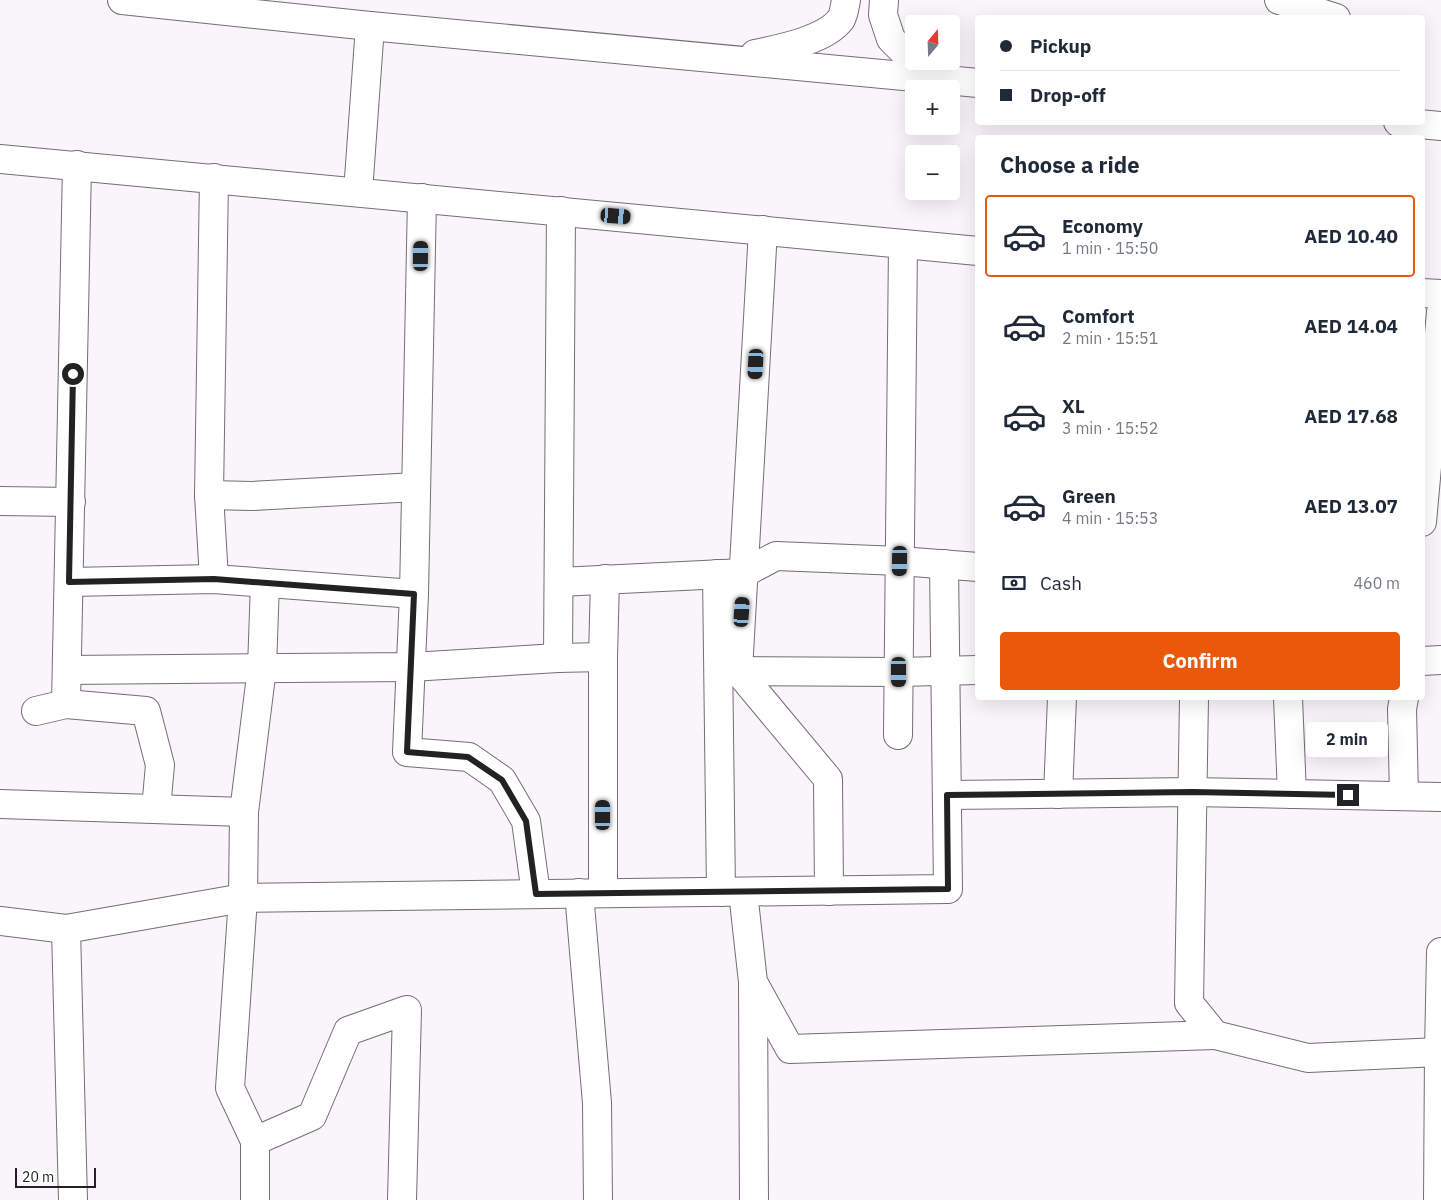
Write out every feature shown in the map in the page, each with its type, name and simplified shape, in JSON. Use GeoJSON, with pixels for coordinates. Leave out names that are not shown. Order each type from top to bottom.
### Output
{"type":"FeatureCollection","features":[{"type":"Feature","properties":{"kind":"street"},"geometry":{"type":"LineString","coordinates":[[122,0],[370,26],[969,82]]}},
{"type":"Feature","properties":{"kind":"street"},"geometry":{"type":"LineString","coordinates":[[728,60],[792,47],[824,32],[841,18],[846,0]]}},
{"type":"Feature","properties":{"kind":"street"},"geometry":{"type":"LineString","coordinates":[[884,0],[882,15],[891,39],[914,62],[969,82]]}},
{"type":"Feature","properties":{"kind":"street"},"geometry":{"type":"LineString","coordinates":[[1279,0],[1326,15]]}},
{"type":"Feature","properties":{"kind":"street"},"geometry":{"type":"LineString","coordinates":[[358,192],[370,26]]}},
{"type":"Feature","properties":{"kind":"street"},"geometry":{"type":"LineString","coordinates":[[1425,125],[1441,126]]}},
{"type":"Feature","properties":{"kind":"street"},"geometry":{"type":"LineString","coordinates":[[0,159],[975,251]]}},
{"type":"Feature","properties":{"kind":"street"},"geometry":{"type":"LineString","coordinates":[[66,704],[77,165]]}},
{"type":"Feature","properties":{"kind":"street"},"geometry":{"type":"LineString","coordinates":[[214,178],[209,495],[214,579]]}},
{"type":"Feature","properties":{"kind":"street"},"geometry":{"type":"LineString","coordinates":[[422,198],[414,594],[407,752],[468,757],[502,780],[526,821],[536,894]]}},
{"type":"Feature","properties":{"kind":"street"},"geometry":{"type":"LineString","coordinates":[[558,658],[561,211]]}},
{"type":"Feature","properties":{"kind":"street"},"geometry":{"type":"LineString","coordinates":[[763,230],[738,671],[828,779],[829,891]]}},
{"type":"Feature","properties":{"kind":"street"},"geometry":{"type":"LineString","coordinates":[[898,735],[903,244]]}},
{"type":"Feature","properties":{"kind":"street"},"geometry":{"type":"LineString","coordinates":[[1425,293],[1441,294]]}},
{"type":"Feature","properties":{"kind":"street"},"geometry":{"type":"LineString","coordinates":[[1425,489],[1441,312]]}},
{"type":"Feature","properties":{"kind":"street"},"geometry":{"type":"LineString","coordinates":[[209,495],[252,496],[416,487]]}},
{"type":"Feature","properties":{"kind":"street"},"geometry":{"type":"LineString","coordinates":[[0,501],[71,502]]}},
{"type":"Feature","properties":{"kind":"street"},"geometry":{"type":"LineString","coordinates":[[559,582],[744,573],[776,556],[900,561],[975,567]]}},
{"type":"Feature","properties":{"kind":"street"},"geometry":{"type":"LineString","coordinates":[[0,921],[66,929],[243,898],[948,889],[944,564]]}},
{"type":"Feature","properties":{"kind":"street"},"geometry":{"type":"LineString","coordinates":[[717,574],[732,892],[753,982],[754,1200]]}},
{"type":"Feature","properties":{"kind":"street"},"geometry":{"type":"LineString","coordinates":[[69,582],[214,579],[414,594]]}},
{"type":"Feature","properties":{"kind":"street"},"geometry":{"type":"LineString","coordinates":[[598,1200],[591,894],[605,579]]}},
{"type":"Feature","properties":{"kind":"street"},"geometry":{"type":"LineString","coordinates":[[255,1200],[255,1141],[230,1088],[243,898],[244,812],[262,668],[265,583]]}},
{"type":"Feature","properties":{"kind":"street"},"geometry":{"type":"LineString","coordinates":[[67,670],[411,667],[603,657]]}},
{"type":"Feature","properties":{"kind":"street"},"geometry":{"type":"LineString","coordinates":[[1425,661],[1441,660]]}},
{"type":"Feature","properties":{"kind":"street"},"geometry":{"type":"LineString","coordinates":[[738,671],[899,672],[975,670]]}},
{"type":"Feature","properties":{"kind":"street"},"geometry":{"type":"LineString","coordinates":[[1058,794],[1062,700]]}},
{"type":"Feature","properties":{"kind":"street"},"geometry":{"type":"LineString","coordinates":[[1194,700],[1189,1003],[1215,1035]]}},
{"type":"Feature","properties":{"kind":"street"},"geometry":{"type":"LineString","coordinates":[[1288,700],[1292,794]]}},
{"type":"Feature","properties":{"kind":"street"},"geometry":{"type":"LineString","coordinates":[[1404,700],[1402,709],[1404,796]]}},
{"type":"Feature","properties":{"kind":"street"},"geometry":{"type":"LineString","coordinates":[[36,710],[66,704],[146,711],[160,764],[156,809]]}},
{"type":"Feature","properties":{"kind":"street"},"geometry":{"type":"LineString","coordinates":[[947,795],[1192,792],[1441,797]]}},
{"type":"Feature","properties":{"kind":"street"},"geometry":{"type":"LineString","coordinates":[[0,804],[244,812]]}},
{"type":"Feature","properties":{"kind":"street"},"geometry":{"type":"LineString","coordinates":[[66,929],[73,1200]]}},
{"type":"Feature","properties":{"kind":"street"},"geometry":{"type":"LineString","coordinates":[[1438,1200],[1438,1052],[1441,952]]}},
{"type":"Feature","properties":{"kind":"street"},"geometry":{"type":"LineString","coordinates":[[753,982],[790,1049],[1215,1035],[1308,1058],[1438,1052]]}},
{"type":"Feature","properties":{"kind":"street"},"geometry":{"type":"LineString","coordinates":[[255,1141],[312,1116],[348,1031],[407,1010],[402,1200]]}},
{"type":"Feature","properties":{"kind":"route"},"geometry":{"type":"LineString","coordinates":[[73,374],[69,582],[214,579],[414,594],[407,752],[468,757],[502,780],[526,821],[536,894],[948,889],[947,795],[1192,792],[1348,795]]}}]}
